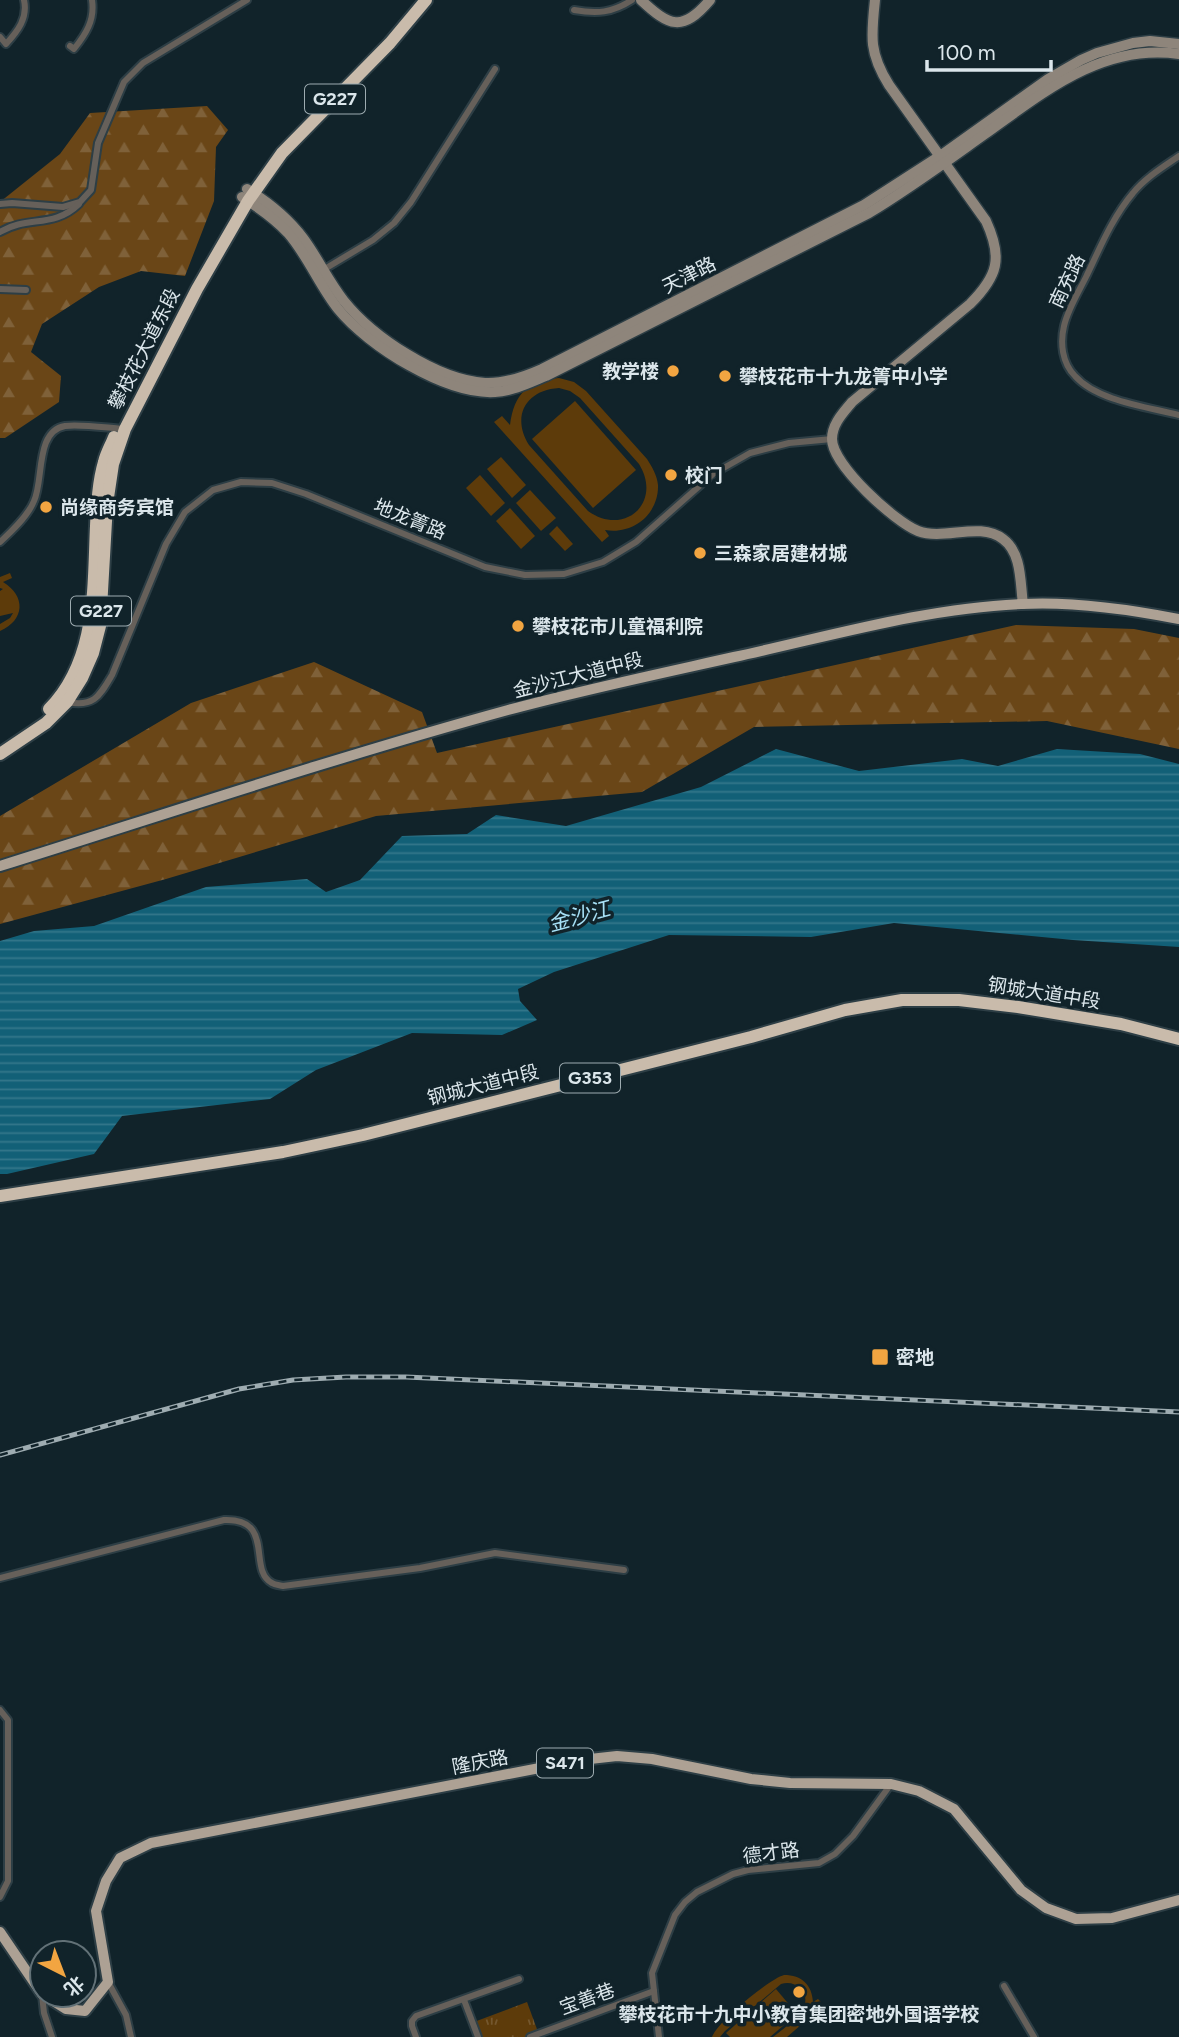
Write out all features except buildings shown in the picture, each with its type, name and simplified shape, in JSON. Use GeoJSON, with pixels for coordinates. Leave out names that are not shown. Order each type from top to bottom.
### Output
{"type":"FeatureCollection","features":[{"type":"Feature","properties":{"kind":"highway","name":"攀枝花大道东段"},"geometry":{"type":"LineString","coordinates":[[0,746],[37,722],[58,701],[73,677],[90,624],[97,502],[103,462],[247,195],[275,149],[384,39],[416,0]]}},
{"type":"Feature","properties":{"kind":"highway","name":"攀枝花大道东段"},"geometry":{"type":"LineString","coordinates":[[247,195],[282,153],[390,43],[426,0]]}},
{"type":"Feature","properties":{"kind":"highway","name":"攀枝花大道东段"},"geometry":{"type":"LineString","coordinates":[[0,754],[46,723],[67,702],[93,653],[100,626],[107,504],[121,429]]}},
{"type":"Feature","properties":{"kind":"highway","name":"钢城大道中段"},"geometry":{"type":"LineString","coordinates":[[0,1196],[270,1154],[363,1135],[845,1010],[902,1000],[959,1000],[1018,1007],[1121,1024],[1179,1039]]}},
{"type":"Feature","properties":{"kind":"main road"},"geometry":{"type":"LineString","coordinates":[[641,0],[658,16],[672,22],[684,22],[695,16],[710,0]]}},
{"type":"Feature","properties":{"kind":"main road"},"geometry":{"type":"LineString","coordinates":[[875,0],[872,50],[879,69],[986,222],[994,238],[997,255],[994,272],[985,289],[852,402],[836,421],[832,439],[837,456],[847,472],[904,524],[934,534],[975,531],[1001,537],[1010,546],[1017,561],[1023,604]]}},
{"type":"Feature","properties":{"kind":"main road","name":"天津路"},"geometry":{"type":"LineString","coordinates":[[247,195],[294,226],[338,293],[356,315],[385,339],[404,352],[459,378],[484,383],[505,381],[542,369],[891,190],[943,159],[1040,85],[1081,60],[1133,43],[1150,41],[1179,44]]}},
{"type":"Feature","properties":{"kind":"main road"},"geometry":{"type":"LineString","coordinates":[[247,195],[288,233],[338,309],[369,340],[441,380],[470,390],[495,392],[518,387],[546,376],[841,228],[895,197],[943,159],[1084,69],[1135,53],[1150,51],[1179,54]]}},
{"type":"Feature","properties":{"kind":"main road","name":"金沙江大道中段"},"geometry":{"type":"LineString","coordinates":[[0,866],[399,741],[511,709],[646,676],[901,620],[965,609],[1023,604],[1078,605],[1179,619]]}},
{"type":"Feature","properties":{"kind":"main road","name":"隆庆路"},"geometry":{"type":"LineString","coordinates":[[108,1982],[96,1911],[106,1881],[120,1858],[151,1843],[581,1760],[617,1756],[652,1759],[751,1779],[790,1783],[891,1784],[919,1791],[954,1809],[1021,1890],[1046,1908],[1076,1919],[1112,1918],[1179,1900]]}},
{"type":"Feature","properties":{"kind":"main road"},"geometry":{"type":"LineString","coordinates":[[0,1932],[28,1973]]}},
{"type":"Feature","properties":{"kind":"main road"},"geometry":{"type":"LineString","coordinates":[[98,1995],[108,1982]]}},
{"type":"Feature","properties":{"kind":"main road"},"geometry":{"type":"LineString","coordinates":[[66,2009],[87,2009]]}},
{"type":"Feature","properties":{"kind":"street"},"geometry":{"type":"LineString","coordinates":[[0,50],[18,32],[23,20],[24,0]]}},
{"type":"Feature","properties":{"kind":"street"},"geometry":{"type":"LineString","coordinates":[[70,46],[74,49],[91,24],[92,0]]}},
{"type":"Feature","properties":{"kind":"street"},"geometry":{"type":"LineString","coordinates":[[0,232],[16,225],[63,216],[80,202],[90,190],[99,143],[124,82],[143,63],[247,0]]}},
{"type":"Feature","properties":{"kind":"street"},"geometry":{"type":"LineString","coordinates":[[574,10],[608,12],[632,0]]}},
{"type":"Feature","properties":{"kind":"street"},"geometry":{"type":"LineString","coordinates":[[0,37],[6,44]]}},
{"type":"Feature","properties":{"kind":"street"},"geometry":{"type":"LineString","coordinates":[[323,270],[373,240],[394,223],[411,202],[495,69]]}},
{"type":"Feature","properties":{"kind":"street","name":"南充路"},"geometry":{"type":"LineString","coordinates":[[1179,156],[1134,191],[1115,217],[1068,312],[1062,340],[1067,365],[1084,385],[1109,397],[1179,415]]}},
{"type":"Feature","properties":{"kind":"street"},"geometry":{"type":"LineString","coordinates":[[0,204],[63,207],[80,202]]}},
{"type":"Feature","properties":{"kind":"street"},"geometry":{"type":"LineString","coordinates":[[0,289],[26,290]]}},
{"type":"Feature","properties":{"kind":"street"},"geometry":{"type":"LineString","coordinates":[[0,542],[29,511],[36,499],[43,450],[54,430],[65,426],[121,429]]}},
{"type":"Feature","properties":{"kind":"street","name":"地龙箐路"},"geometry":{"type":"LineString","coordinates":[[67,702],[83,705],[94,700],[103,691],[166,544],[186,513],[213,490],[241,482],[272,483],[306,494],[485,567],[525,575],[564,574],[603,562],[636,542],[713,474],[750,453],[789,443],[832,439]]}},
{"type":"Feature","properties":{"kind":"street"},"geometry":{"type":"LineString","coordinates":[[0,1578],[224,1520],[237,1519],[249,1525],[257,1540],[263,1574],[271,1583],[283,1586],[420,1568],[495,1553],[624,1570]]}},
{"type":"Feature","properties":{"kind":"street"},"geometry":{"type":"LineString","coordinates":[[0,1710],[8,1720],[8,1881],[0,1897]]}},
{"type":"Feature","properties":{"kind":"street","name":"德才路"},"geometry":{"type":"LineString","coordinates":[[659,2037],[652,1973],[675,1915],[685,1902],[697,1892],[733,1874],[819,1863],[835,1854],[853,1836],[891,1784]]}},
{"type":"Feature","properties":{"kind":"street"},"geometry":{"type":"LineString","coordinates":[[416,2037],[412,2021],[416,2017],[519,1979]]}},
{"type":"Feature","properties":{"kind":"street"},"geometry":{"type":"LineString","coordinates":[[108,1982],[126,2015],[131,2037]]}},
{"type":"Feature","properties":{"kind":"street"},"geometry":{"type":"LineString","coordinates":[[1004,1986],[1034,2037]]}},
{"type":"Feature","properties":{"kind":"street","name":"宝善巷"},"geometry":{"type":"LineString","coordinates":[[530,2037],[654,1991]]}},
{"type":"Feature","properties":{"kind":"street"},"geometry":{"type":"LineString","coordinates":[[464,2000],[478,2037]]}},
{"type":"Feature","properties":{"kind":"street"},"geometry":{"type":"LineString","coordinates":[[44,2009],[52,2037]]}},
{"type":"Feature","properties":{"kind":"green space"},"geometry":{"type":"Polygon","coordinates":[[[207,106],[228,130],[216,147],[214,201],[185,276],[141,271],[99,287],[42,324],[31,352],[61,376],[59,402],[5,438],[0,438],[0,202],[60,154],[90,113],[207,106]]]}},
{"type":"Feature","properties":{"kind":"green space"},"geometry":{"type":"Polygon","coordinates":[[[559,378],[574,382],[586,391],[647,459],[657,478],[657,495],[649,513],[634,526],[615,531],[605,530],[609,536],[602,542],[494,422],[502,416],[510,425],[519,397],[531,386],[559,378]],[[559,388],[547,390],[530,399],[522,415],[524,434],[529,445],[588,511],[602,518],[626,518],[636,512],[643,503],[646,491],[645,478],[639,464],[580,398],[559,388]]]}},
{"type":"Feature","properties":{"kind":"green space"},"geometry":{"type":"Polygon","coordinates":[[[575,401],[636,470],[593,508],[532,439],[575,401]]]}},
{"type":"Feature","properties":{"kind":"green space"},"geometry":{"type":"Polygon","coordinates":[[[501,457],[526,485],[512,498],[487,469],[501,457]]]}},
{"type":"Feature","properties":{"kind":"green space"},"geometry":{"type":"Polygon","coordinates":[[[480,475],[505,503],[491,516],[466,488],[480,475]]]}},
{"type":"Feature","properties":{"kind":"green space"},"geometry":{"type":"Polygon","coordinates":[[[530,490],[556,518],[541,531],[516,503],[530,490]]]}},
{"type":"Feature","properties":{"kind":"green space"},"geometry":{"type":"Polygon","coordinates":[[[510,508],[535,536],[521,549],[496,521],[510,508]]]}},
{"type":"Feature","properties":{"kind":"green space"},"geometry":{"type":"Polygon","coordinates":[[[557,526],[573,544],[565,551],[549,534],[557,526]]]}},
{"type":"Feature","properties":{"kind":"green space"},"geometry":{"type":"Polygon","coordinates":[[[10,573],[12,578],[3,582],[16,594],[20,608],[14,621],[0,631],[0,624],[13,613],[0,616],[0,591],[3,589],[0,588],[0,577],[10,573]]]}},
{"type":"Feature","properties":{"kind":"green space"},"geometry":{"type":"Polygon","coordinates":[[[1016,625],[1134,629],[1179,638],[1179,749],[1047,721],[754,727],[642,792],[376,816],[166,879],[0,924],[0,816],[191,703],[314,662],[422,712],[437,753],[1016,625]]]}},
{"type":"Feature","properties":{"kind":"green space"},"geometry":{"type":"Polygon","coordinates":[[[784,1975],[805,1982],[813,2002],[818,1999],[824,2005],[787,2037],[773,2037],[798,2016],[805,2003],[805,1996],[799,1987],[781,1984],[720,2037],[712,2037],[744,2002],[784,1975]]]}},
{"type":"Feature","properties":{"kind":"green space"},"geometry":{"type":"Polygon","coordinates":[[[776,1989],[797,2014],[770,2037],[730,2037],[726,2033],[776,1989]]]}},
{"type":"Feature","properties":{"kind":"green space"},"geometry":{"type":"Polygon","coordinates":[[[527,2002],[538,2032],[526,2037],[480,2037],[474,2022],[527,2002]]]}},
{"type":"Feature","properties":{"kind":"water","name":"金沙江"},"geometry":{"type":"Polygon","coordinates":[[[776,749],[859,771],[962,759],[998,766],[1057,749],[1140,754],[1179,764],[1179,947],[894,923],[811,937],[669,935],[554,972],[518,989],[520,1001],[537,1020],[502,1035],[412,1033],[316,1070],[270,1099],[122,1116],[94,1154],[0,1174],[0,941],[34,931],[94,926],[206,887],[307,879],[326,892],[360,880],[402,836],[467,834],[496,815],[566,826],[701,787],[776,749]]]}},
{"type":"Feature","properties":{"kind":"railway"},"geometry":{"type":"LineString","coordinates":[[0,1455],[239,1389],[293,1380],[346,1377],[406,1377],[1179,1412]]}},
{"type":"Feature","properties":{"kind":"place","name":"教学楼"},"geometry":{"type":"Point","coordinates":[673,371]}},
{"type":"Feature","properties":{"kind":"place","name":"攀枝花市十九龙箐中小学"},"geometry":{"type":"Point","coordinates":[725,376]}},
{"type":"Feature","properties":{"kind":"place","name":"校门"},"geometry":{"type":"Point","coordinates":[671,475]}},
{"type":"Feature","properties":{"kind":"place","name":"尚缘商务宾馆"},"geometry":{"type":"Point","coordinates":[46,507]}},
{"type":"Feature","properties":{"kind":"place","name":"三森家居建材城"},"geometry":{"type":"Point","coordinates":[700,553]}},
{"type":"Feature","properties":{"kind":"place","name":"攀枝花市儿童福利院"},"geometry":{"type":"Point","coordinates":[518,626]}},
{"type":"Feature","properties":{"kind":"place","name":"密地"},"geometry":{"type":"Point","coordinates":[880,1357]}},
{"type":"Feature","properties":{"kind":"place","name":"攀枝花市十九中小教育集团密地外国语学校"},"geometry":{"type":"Point","coordinates":[799,1992]}}]}
